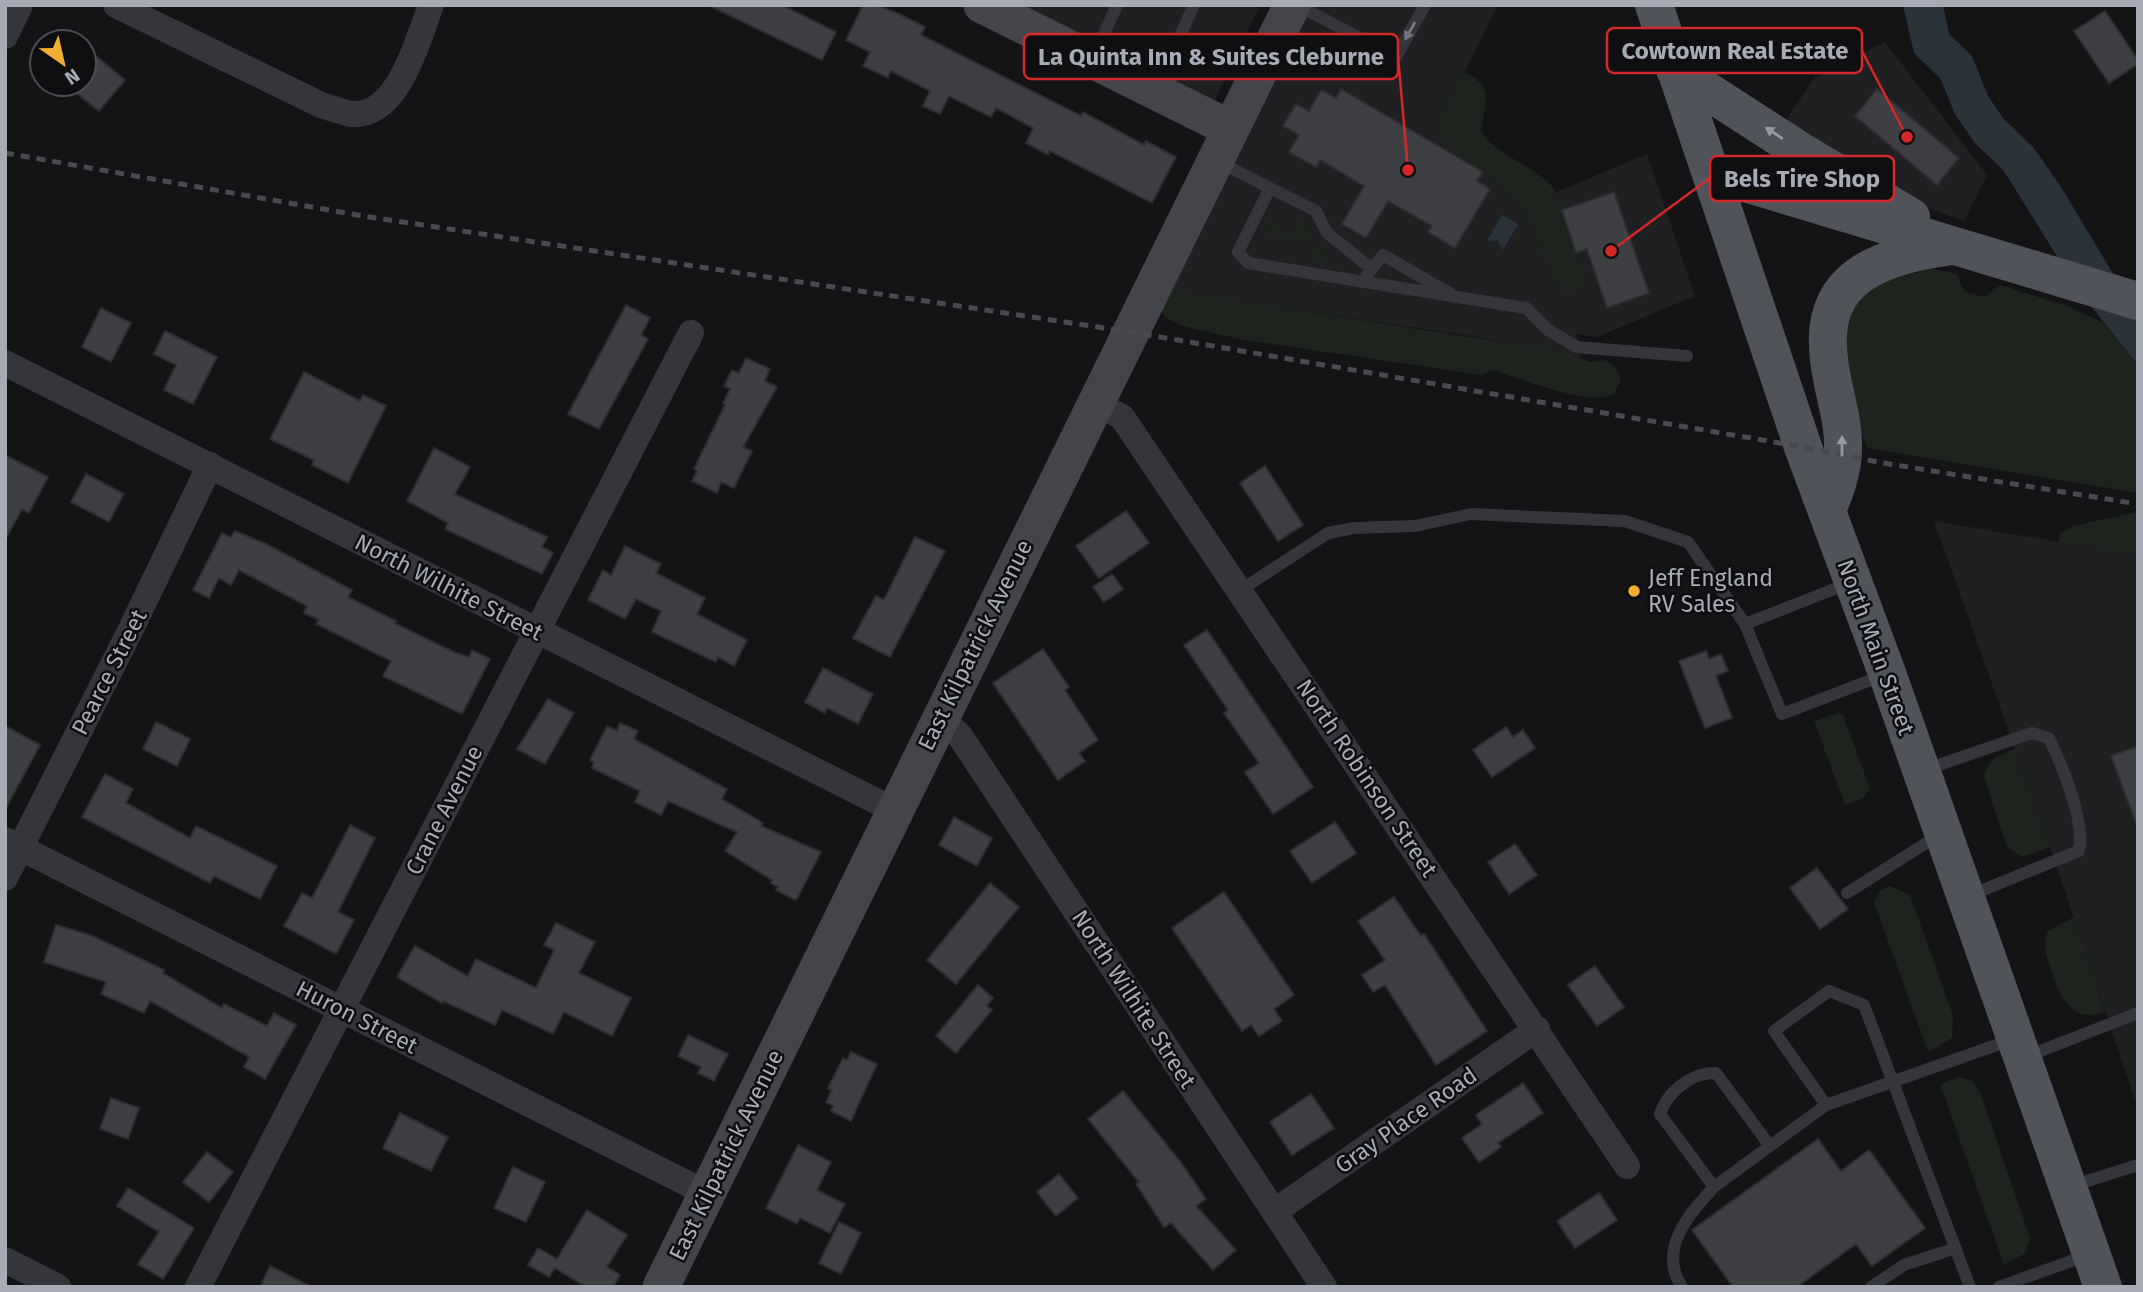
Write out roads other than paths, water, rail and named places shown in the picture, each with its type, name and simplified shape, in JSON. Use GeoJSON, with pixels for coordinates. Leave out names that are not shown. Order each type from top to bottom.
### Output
{"type":"FeatureCollection","features":[{"type":"Feature","properties":{"kind":"main road","name":"North Main Street"},"geometry":{"type":"LineString","coordinates":[[1654,5],[1802,447],[1887,673],[2097,1270]]}},
{"type":"Feature","properties":{"kind":"main road"},"geometry":{"type":"LineString","coordinates":[[1675,70],[1802,152],[1958,245]]}},
{"type":"Feature","properties":{"kind":"main road"},"geometry":{"type":"LineString","coordinates":[[1712,173],[2138,301]]}},
{"type":"Feature","properties":{"kind":"main road"},"geometry":{"type":"LineString","coordinates":[[1827,511],[1840,476],[1843,449],[1840,410],[1828,357],[1832,307],[1851,281],[1881,262],[1958,245]]}},
{"type":"Feature","properties":{"kind":"street"},"geometry":{"type":"LineString","coordinates":[[5,36],[20,5]]}},
{"type":"Feature","properties":{"kind":"street"},"geometry":{"type":"LineString","coordinates":[[116,5],[321,105],[353,114],[374,109],[389,96],[403,77],[431,5]]}},
{"type":"Feature","properties":{"kind":"street"},"geometry":{"type":"LineString","coordinates":[[982,5],[1154,91],[1223,145]]}},
{"type":"Feature","properties":{"kind":"street","name":"East Kilpatrick Avenue"},"geometry":{"type":"LineString","coordinates":[[661,1287],[939,716],[1294,5]]}},
{"type":"Feature","properties":{"kind":"street","name":"Crane Avenue"},"geometry":{"type":"LineString","coordinates":[[198,1287],[691,334]]}},
{"type":"Feature","properties":{"kind":"street","name":"North Wilhite Street"},"geometry":{"type":"LineString","coordinates":[[5,363],[894,810]]}},
{"type":"Feature","properties":{"kind":"street","name":"North Robinson Street"},"geometry":{"type":"LineString","coordinates":[[1095,403],[1122,417],[1538,1029],[1627,1166]]}},
{"type":"Feature","properties":{"kind":"street","name":"Pearce Street"},"geometry":{"type":"LineString","coordinates":[[5,878],[13,843],[131,629],[210,465]]}},
{"type":"Feature","properties":{"kind":"street","name":"North Wilhite Street"},"geometry":{"type":"LineString","coordinates":[[939,716],[960,736],[1324,1287]]}},
{"type":"Feature","properties":{"kind":"street","name":"Huron Street"},"geometry":{"type":"LineString","coordinates":[[13,843],[708,1194]]}},
{"type":"Feature","properties":{"kind":"street","name":"Gray Place Road"},"geometry":{"type":"LineString","coordinates":[[1275,1210],[1538,1029]]}},
{"type":"Feature","properties":{"kind":"street"},"geometry":{"type":"LineString","coordinates":[[5,1260],[58,1287]]}},
{"type":"Feature","properties":{"kind":"lane"},"geometry":{"type":"LineString","coordinates":[[1093,59],[1118,5]]}},
{"type":"Feature","properties":{"kind":"lane"},"geometry":{"type":"LineString","coordinates":[[1154,91],[1194,5]]}},
{"type":"Feature","properties":{"kind":"lane"},"geometry":{"type":"LineString","coordinates":[[1294,5],[1396,57],[1425,5]]}},
{"type":"Feature","properties":{"kind":"lane"},"geometry":{"type":"LineString","coordinates":[[1223,145],[1270,188],[1316,211],[1327,233],[1372,269]]}},
{"type":"Feature","properties":{"kind":"lane"},"geometry":{"type":"LineString","coordinates":[[1270,188],[1238,252],[1248,263],[1526,309],[1548,330],[1577,347],[1687,356]]}},
{"type":"Feature","properties":{"kind":"lane"},"geometry":{"type":"LineString","coordinates":[[1360,283],[1383,255],[1457,298]]}},
{"type":"Feature","properties":{"kind":"lane"},"geometry":{"type":"LineString","coordinates":[[1238,591],[1328,533],[1354,528],[1415,526],[1471,514],[1625,521],[1688,542],[1745,624],[1782,714],[1887,673]]}},
{"type":"Feature","properties":{"kind":"lane"},"geometry":{"type":"LineString","coordinates":[[1745,624],[1854,582]]}},
{"type":"Feature","properties":{"kind":"lane"},"geometry":{"type":"LineString","coordinates":[[1920,772],[2032,733],[2049,738],[2057,756],[2082,837],[2079,851],[1965,897]]}},
{"type":"Feature","properties":{"kind":"lane"},"geometry":{"type":"LineString","coordinates":[[1847,892],[1942,833]]}},
{"type":"Feature","properties":{"kind":"lane"},"geometry":{"type":"LineString","coordinates":[[1826,1105],[1773,1031],[1829,990],[1864,1005],[1970,1287]]}},
{"type":"Feature","properties":{"kind":"lane"},"geometry":{"type":"LineString","coordinates":[[1682,1287],[1676,1278],[1672,1251],[1685,1219],[1714,1187],[1826,1105],[2138,1013]]}},
{"type":"Feature","properties":{"kind":"lane"},"geometry":{"type":"LineString","coordinates":[[1714,1187],[1660,1114],[1665,1099],[1683,1085],[1701,1072],[1716,1073],[1770,1146]]}},
{"type":"Feature","properties":{"kind":"lane"},"geometry":{"type":"LineString","coordinates":[[2068,1187],[2138,1165]]}},
{"type":"Feature","properties":{"kind":"lane"},"geometry":{"type":"LineString","coordinates":[[1871,1287],[1903,1265],[1956,1248]]}},
{"type":"Feature","properties":{"kind":"lane"},"geometry":{"type":"LineString","coordinates":[[1999,1287],[2097,1270]]}},
{"type":"Feature","properties":{"kind":"railway"},"geometry":{"type":"LineString","coordinates":[[5,153],[363,216],[1131,332],[1883,463],[2138,504]]}},
{"type":"Feature","properties":{"kind":"place","name":"Cowtown Real Estate"},"geometry":{"type":"Point","coordinates":[1907,137]}},
{"type":"Feature","properties":{"kind":"place","name":"La Quinta Inn & Suites Cleburne"},"geometry":{"type":"Point","coordinates":[1408,170]}},
{"type":"Feature","properties":{"kind":"place","name":"Bels Tire Shop"},"geometry":{"type":"Point","coordinates":[1611,251]}},
{"type":"Feature","properties":{"kind":"place","name":"Jeff England RV Sales"},"geometry":{"type":"Point","coordinates":[1634,591]}}]}
